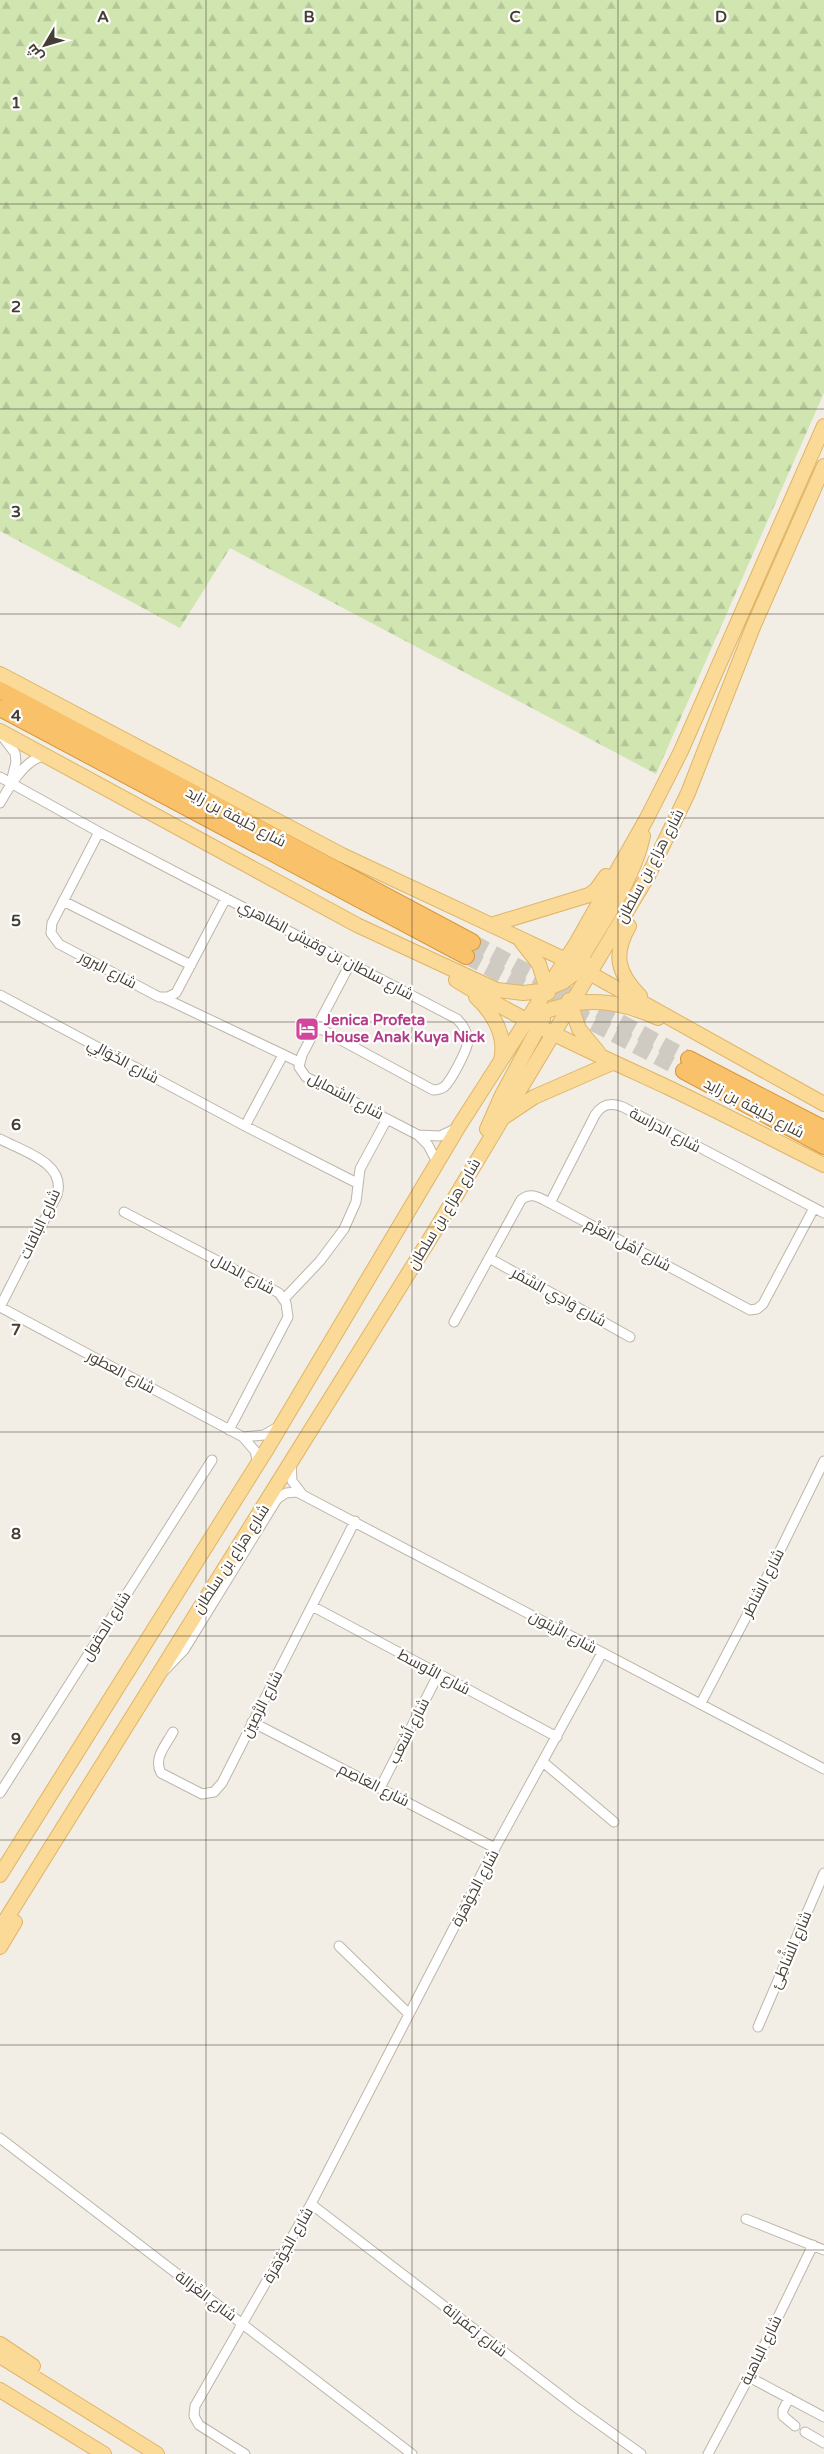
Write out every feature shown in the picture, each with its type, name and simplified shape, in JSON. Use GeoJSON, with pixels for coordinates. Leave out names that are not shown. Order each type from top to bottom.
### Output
{"type":"FeatureCollection","features":[{"type":"Feature","properties":{"kind":"highway","name":"شارع خليفة بن زايد"},"geometry":{"type":"LineString","coordinates":[[0,690],[469,949],[135,782],[0,708]]}},
{"type":"Feature","properties":{"kind":"highway","name":"شارع خليفة بن زايد"},"geometry":{"type":"LineString","coordinates":[[824,1129],[686,1065],[824,1146]]}},
{"type":"Feature","properties":{"kind":"main road","name":"شارع هزاع بن سلطان"},"geometry":{"type":"LineString","coordinates":[[647,818],[681,751],[824,426]]}},
{"type":"Feature","properties":{"kind":"main road","name":"شارع هزاع بن سلطان"},"geometry":{"type":"LineString","coordinates":[[0,1929],[157,1674],[266,1504],[292,1458],[570,1006],[577,969],[612,936],[662,848],[688,793],[753,627],[824,466]]}},
{"type":"Feature","properties":{"kind":"main road"},"geometry":{"type":"LineString","coordinates":[[0,674],[294,831],[514,935],[577,969],[645,1002],[824,1104]]}},
{"type":"Feature","properties":{"kind":"main road"},"geometry":{"type":"LineString","coordinates":[[0,731],[357,925],[407,950],[497,990],[523,993],[548,989],[577,969]]}},
{"type":"Feature","properties":{"kind":"main road"},"geometry":{"type":"LineString","coordinates":[[492,926],[589,895],[601,884],[629,840],[647,818]]}},
{"type":"Feature","properties":{"kind":"main road"},"geometry":{"type":"LineString","coordinates":[[608,1061],[579,1029],[570,1006],[568,992],[577,969],[636,862],[647,818]]}},
{"type":"Feature","properties":{"kind":"main road"},"geometry":{"type":"LineString","coordinates":[[645,1002],[622,971],[618,949],[663,865],[662,848]]}},
{"type":"Feature","properties":{"kind":"main road"},"geometry":{"type":"LineString","coordinates":[[514,935],[536,958],[548,989],[546,1011]]}},
{"type":"Feature","properties":{"kind":"main road"},"geometry":{"type":"LineString","coordinates":[[407,950],[485,998],[608,1061],[719,1112],[824,1165]]}},
{"type":"Feature","properties":{"kind":"main road"},"geometry":{"type":"LineString","coordinates":[[407,950],[471,992],[485,1006],[496,1023],[503,1043],[500,1063]]}},
{"type":"Feature","properties":{"kind":"main road","name":"شارع هزاع بن سلطان"},"geometry":{"type":"LineString","coordinates":[[0,1874],[258,1464],[459,1126],[500,1063],[534,1023],[548,989]]}},
{"type":"Feature","properties":{"kind":"main road"},"geometry":{"type":"LineString","coordinates":[[479,1156],[496,1107],[534,1023],[546,1011],[605,1001],[627,1005],[664,1021],[750,1068],[779,1080]]}},
{"type":"Feature","properties":{"kind":"main road"},"geometry":{"type":"LineString","coordinates":[[500,1121],[534,1097],[608,1061]]}},
{"type":"Feature","properties":{"kind":"main road"},"geometry":{"type":"LineString","coordinates":[[0,1947],[29,1899],[38,1868]]}},
{"type":"Feature","properties":{"kind":"main road"},"geometry":{"type":"LineString","coordinates":[[0,2344],[33,2367],[47,2385]]}},
{"type":"Feature","properties":{"kind":"main road"},"geometry":{"type":"LineString","coordinates":[[0,2356],[157,2454]]}},
{"type":"Feature","properties":{"kind":"main road"},"geometry":{"type":"LineString","coordinates":[[0,2363],[28,2373]]}},
{"type":"Feature","properties":{"kind":"main road"},"geometry":{"type":"LineString","coordinates":[[0,2390],[104,2454]]}},
{"type":"Feature","properties":{"kind":"street"},"geometry":{"type":"LineString","coordinates":[[0,731],[15,753],[16,762],[11,782],[0,803]]}},
{"type":"Feature","properties":{"kind":"street"},"geometry":{"type":"LineString","coordinates":[[11,782],[31,760],[44,756]]}},
{"type":"Feature","properties":{"kind":"street","name":"شارع سلطان بن وقيش الظاهري"},"geometry":{"type":"LineString","coordinates":[[0,777],[100,832],[457,1019],[467,1034],[465,1052],[446,1084],[440,1089],[432,1090],[317,1027]]}},
{"type":"Feature","properties":{"kind":"street","name":"شارع البرور"},"geometry":{"type":"LineString","coordinates":[[100,832],[50,929],[56,941],[164,998]]}},
{"type":"Feature","properties":{"kind":"street"},"geometry":{"type":"LineString","coordinates":[[164,998],[176,993],[226,898]]}},
{"type":"Feature","properties":{"kind":"street"},"geometry":{"type":"LineString","coordinates":[[63,901],[191,965]]}},
{"type":"Feature","properties":{"kind":"street","name":"شارع الشمايل"},"geometry":{"type":"LineString","coordinates":[[350,964],[299,1062],[301,1072],[306,1077],[418,1135],[428,1138],[440,1136],[459,1126]]}},
{"type":"Feature","properties":{"kind":"street","name":"شارع الخَوَالِي"},"geometry":{"type":"LineString","coordinates":[[0,995],[358,1184]]}},
{"type":"Feature","properties":{"kind":"street"},"geometry":{"type":"LineString","coordinates":[[164,998],[299,1062]]}},
{"type":"Feature","properties":{"kind":"street"},"geometry":{"type":"LineString","coordinates":[[245,1126],[283,1055]]}},
{"type":"Feature","properties":{"kind":"street","name":"شارع الدراسة"},"geometry":{"type":"LineString","coordinates":[[550,1203],[596,1112],[606,1105],[612,1104],[623,1107],[824,1213]]}},
{"type":"Feature","properties":{"kind":"street"},"geometry":{"type":"LineString","coordinates":[[284,1299],[320,1261],[344,1229],[356,1202],[360,1169],[387,1119]]}},
{"type":"Feature","properties":{"kind":"street","name":"شارع الشمايل"},"geometry":{"type":"LineString","coordinates":[[418,1135],[428,1145],[438,1164]]}},
{"type":"Feature","properties":{"kind":"street","name":"شارع الباقات"},"geometry":{"type":"LineString","coordinates":[[0,1139],[50,1165],[57,1174],[59,1184],[57,1195],[0,1307]]}},
{"type":"Feature","properties":{"kind":"street","name":"شارع أهْل العَزْم"},"geometry":{"type":"LineString","coordinates":[[454,1322],[523,1197],[534,1195],[750,1310],[763,1304],[814,1208]]}},
{"type":"Feature","properties":{"kind":"street","name":"شارع الدلال"},"geometry":{"type":"LineString","coordinates":[[124,1212],[279,1293],[284,1299],[288,1308],[288,1317],[229,1430]]}},
{"type":"Feature","properties":{"kind":"street","name":"شارع وَادِي السَّمْر"},"geometry":{"type":"LineString","coordinates":[[489,1258],[630,1336]]}},
{"type":"Feature","properties":{"kind":"street","name":"شارع العطور"},"geometry":{"type":"LineString","coordinates":[[0,1307],[243,1437],[255,1451],[258,1464]]}},
{"type":"Feature","properties":{"kind":"street"},"geometry":{"type":"LineString","coordinates":[[243,1437],[264,1435],[281,1424]]}},
{"type":"Feature","properties":{"kind":"street"},"geometry":{"type":"LineString","coordinates":[[292,1458],[290,1466],[292,1481],[302,1494]]}},
{"type":"Feature","properties":{"kind":"street","name":"شارع الحقول"},"geometry":{"type":"LineString","coordinates":[[0,1793],[212,1460]]}},
{"type":"Feature","properties":{"kind":"street","name":"شارع الشاطر"},"geometry":{"type":"LineString","coordinates":[[701,1703],[766,1579],[824,1461]]}},
{"type":"Feature","properties":{"kind":"street"},"geometry":{"type":"LineString","coordinates":[[157,1674],[172,1664],[184,1650],[277,1499],[292,1492],[302,1494]]}},
{"type":"Feature","properties":{"kind":"street","name":"شارع الزَّيتون"},"geometry":{"type":"LineString","coordinates":[[302,1494],[824,1769]]}},
{"type":"Feature","properties":{"kind":"street","name":"شارع الرَّصِين"},"geometry":{"type":"LineString","coordinates":[[173,1732],[159,1757],[161,1773],[196,1792],[208,1794],[218,1788],[355,1521]]}},
{"type":"Feature","properties":{"kind":"street","name":"شارع الأوسط"},"geometry":{"type":"LineString","coordinates":[[312,1606],[557,1737]]}},
{"type":"Feature","properties":{"kind":"street","name":"شارع الجَوْهَرَة"},"geometry":{"type":"LineString","coordinates":[[245,2454],[199,2425],[194,2411],[312,2204],[496,1848],[602,1652]]}},
{"type":"Feature","properties":{"kind":"street","name":"شارع أشعب"},"geometry":{"type":"LineString","coordinates":[[380,1788],[438,1675]]}},
{"type":"Feature","properties":{"kind":"street","name":"شارع العَاصِم"},"geometry":{"type":"LineString","coordinates":[[252,1722],[496,1848]]}},
{"type":"Feature","properties":{"kind":"street"},"geometry":{"type":"LineString","coordinates":[[543,1762],[614,1822]]}},
{"type":"Feature","properties":{"kind":"street","name":"شارع الشَّاطِئ"},"geometry":{"type":"LineString","coordinates":[[758,2027],[824,1873]]}},
{"type":"Feature","properties":{"kind":"street"},"geometry":{"type":"LineString","coordinates":[[339,1946],[409,2014]]}},
{"type":"Feature","properties":{"kind":"street","name":"شارع الغَزالة"},"geometry":{"type":"LineString","coordinates":[[0,2138],[412,2454]]}},
{"type":"Feature","properties":{"kind":"street","name":"شارع زعفرانة"},"geometry":{"type":"LineString","coordinates":[[312,2204],[569,2402],[641,2454]]}},
{"type":"Feature","properties":{"kind":"street"},"geometry":{"type":"LineString","coordinates":[[746,2218],[824,2250]]}},
{"type":"Feature","properties":{"kind":"street","name":"شارع الباهية"},"geometry":{"type":"LineString","coordinates":[[708,2454],[749,2377],[812,2245]]}},
{"type":"Feature","properties":{"kind":"street"},"geometry":{"type":"LineString","coordinates":[[749,2377],[824,2417]]}},
{"type":"Feature","properties":{"kind":"street"},"geometry":{"type":"LineString","coordinates":[[788,2398],[782,2410],[783,2416],[795,2426]]}},
{"type":"Feature","properties":{"kind":"street"},"geometry":{"type":"LineString","coordinates":[[805,2432],[822,2441],[824,2431]]}},
{"type":"Feature","properties":{"kind":"green space"},"geometry":{"type":"Polygon","coordinates":[[[0,0],[824,0],[824,393],[656,774],[230,548],[180,628],[0,531],[0,0]]]}},
{"type":"Feature","properties":{"kind":"tunnel"},"geometry":{"type":"LineString","coordinates":[[472,942],[689,1059]]}},
{"type":"Feature","properties":{"kind":"tunnel"},"geometry":{"type":"LineString","coordinates":[[466,956],[684,1071]]}},
{"type":"Feature","properties":{"kind":"place","name":"Jenica Profeta House Anak Kuya Nick"},"geometry":{"type":"Point","coordinates":[307,1029]}}]}
